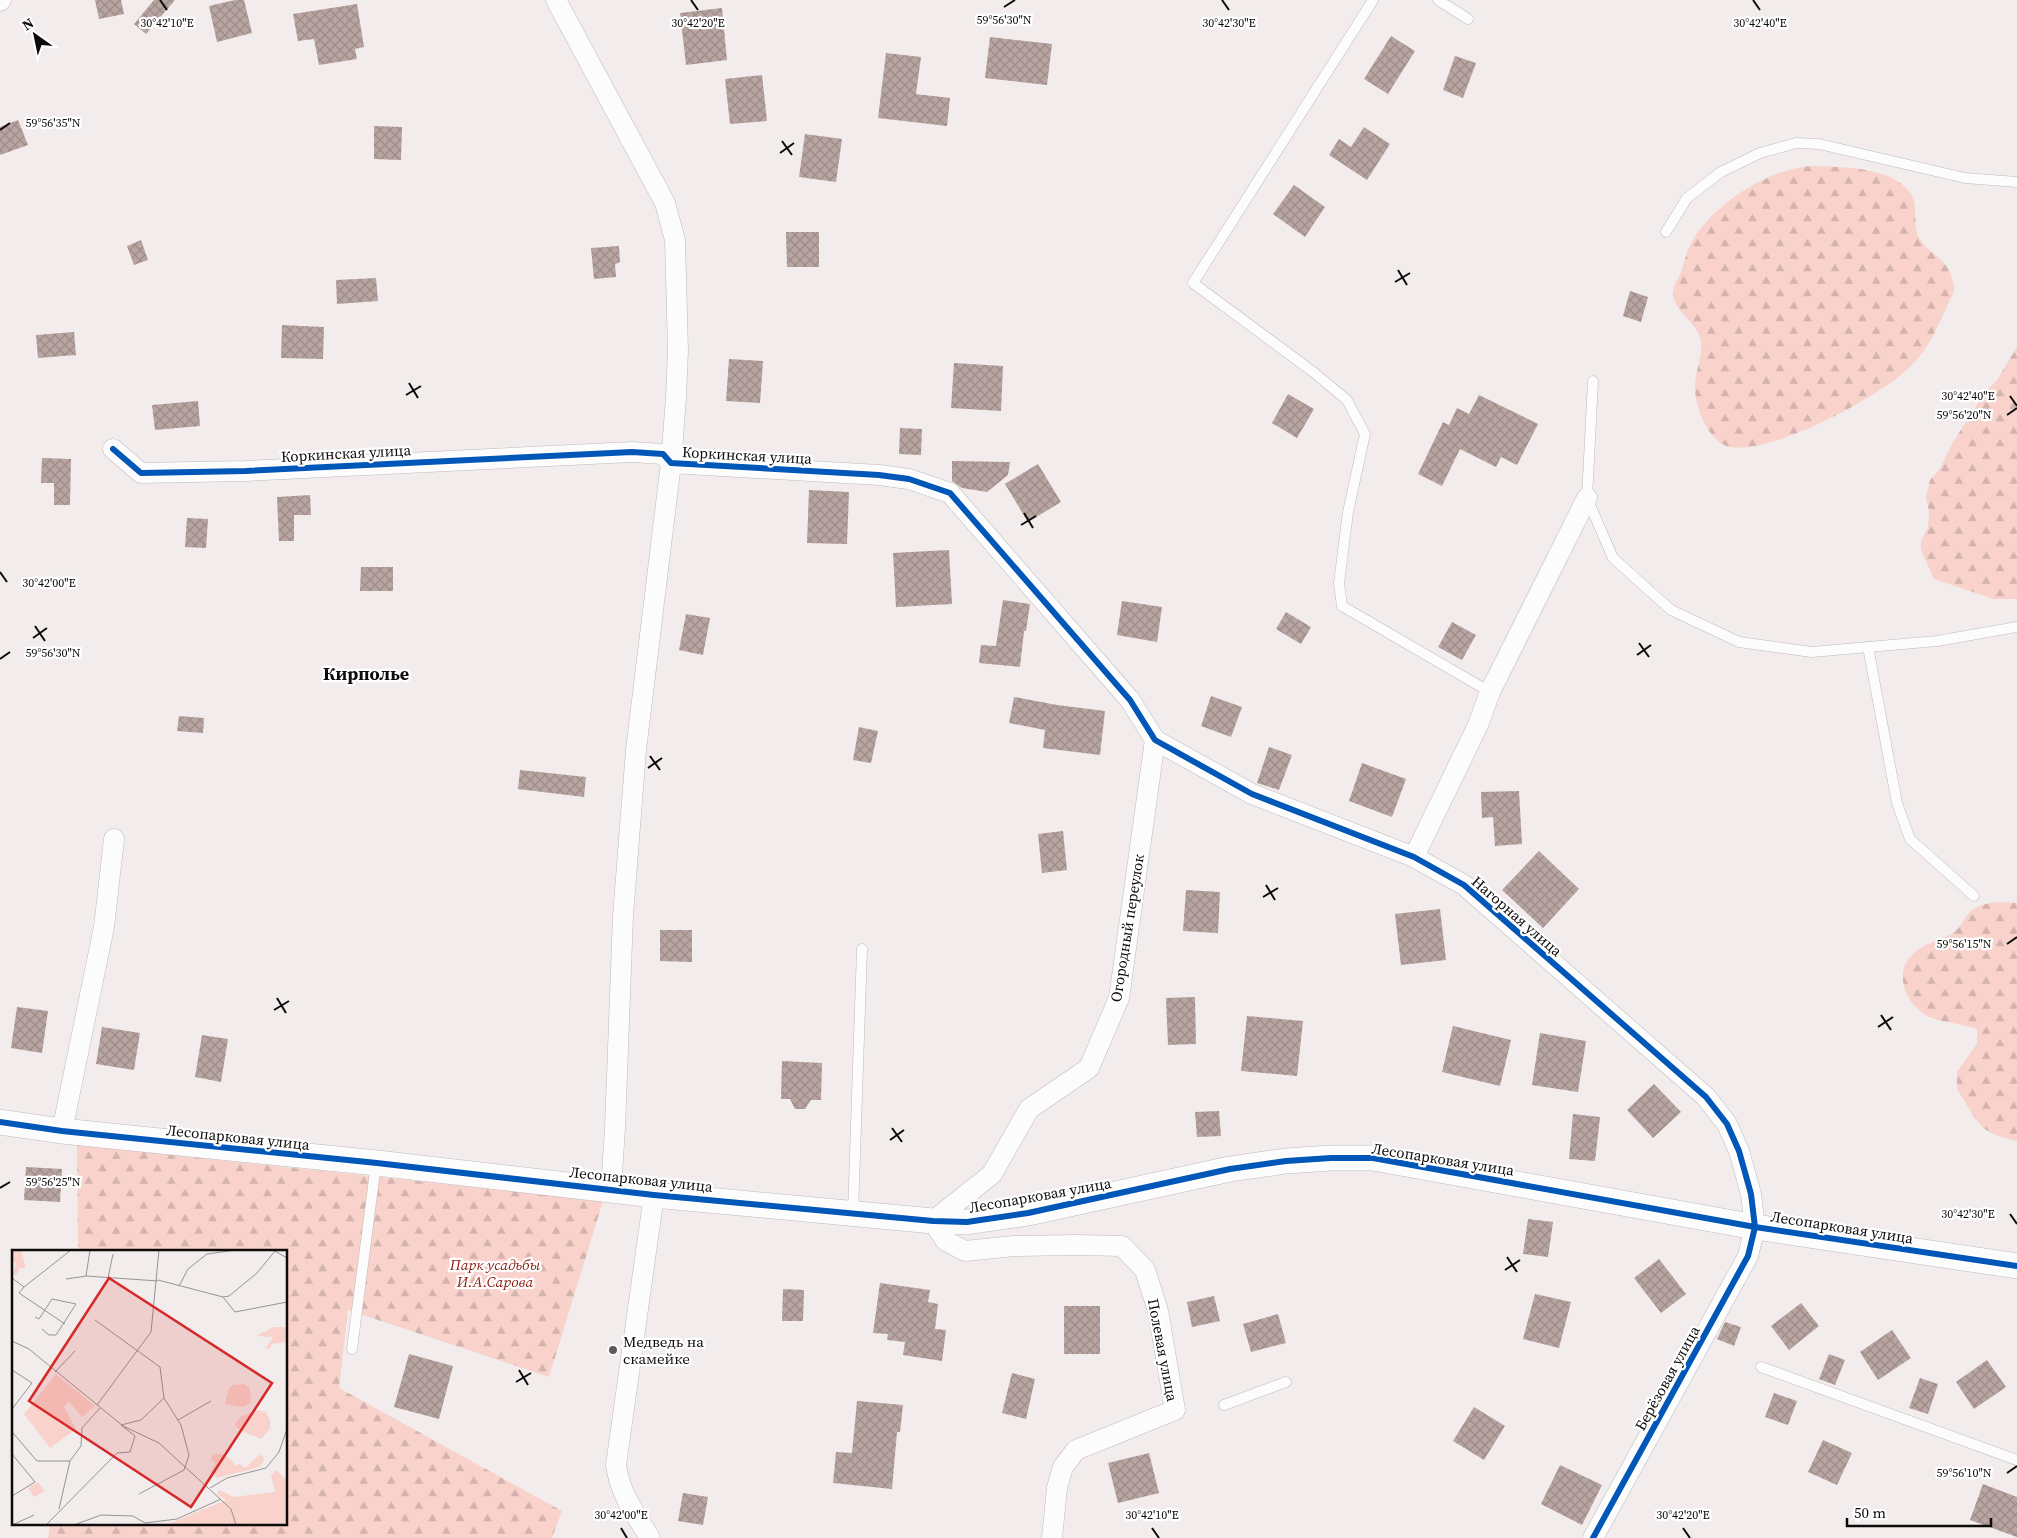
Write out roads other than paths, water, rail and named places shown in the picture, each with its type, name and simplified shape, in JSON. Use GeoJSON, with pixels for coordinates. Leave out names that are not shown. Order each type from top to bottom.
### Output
{"type":"FeatureCollection","features":[{"type":"Feature","properties":{"kind":"street"},"geometry":{"type":"LineString","coordinates":[[556,0],[665,203],[675,240],[678,351],[670,463],[636,750],[623,916],[611,1188]]}},
{"type":"Feature","properties":{"kind":"street","name":"Коркинская улица"},"geometry":{"type":"LineString","coordinates":[[113,449],[141,473],[256,470],[632,452],[663,454],[670,463],[880,475],[909,480],[950,493],[1130,700],[1155,740]]}},
{"type":"Feature","properties":{"kind":"street"},"geometry":{"type":"LineString","coordinates":[[1414,857],[1478,725],[1490,692],[1587,498]]}},
{"type":"Feature","properties":{"kind":"street","name":"Нагорная улица"},"geometry":{"type":"LineString","coordinates":[[1155,740],[1252,794],[1414,857],[1464,885],[1706,1097],[1727,1124],[1739,1151],[1751,1194],[1755,1227]]}},
{"type":"Feature","properties":{"kind":"street","name":"Огородный переулок"},"geometry":{"type":"LineString","coordinates":[[933,1221],[992,1174],[1029,1109],[1090,1068],[1118,998],[1155,740]]}},
{"type":"Feature","properties":{"kind":"street"},"geometry":{"type":"LineString","coordinates":[[62,1131],[104,927],[114,839]]}},
{"type":"Feature","properties":{"kind":"street","name":"Лесопарковая улица"},"geometry":{"type":"LineString","coordinates":[[0,1122],[62,1131],[611,1188],[654,1195],[933,1221],[967,1222],[1028,1213],[1230,1169],[1286,1161],[1373,1158],[1755,1227],[2017,1266]]}},
{"type":"Feature","properties":{"kind":"street"},"geometry":{"type":"LineString","coordinates":[[650,1538],[625,1499],[618,1481],[616,1465],[654,1195]]}},
{"type":"Feature","properties":{"kind":"street","name":"Полевая улица"},"geometry":{"type":"LineString","coordinates":[[933,1221],[946,1241],[965,1251],[1014,1246],[1122,1246],[1145,1270],[1158,1311],[1175,1410],[1076,1450],[1063,1467],[1057,1488],[1052,1538]]}},
{"type":"Feature","properties":{"kind":"street","name":"Берёзовая улица"},"geometry":{"type":"LineString","coordinates":[[1593,1538],[1748,1256],[1755,1227]]}},
{"type":"Feature","properties":{"kind":"lane"},"geometry":{"type":"LineString","coordinates":[[1373,0],[1193,283],[1312,371],[1347,400],[1365,434],[1348,512],[1339,583],[1342,606],[1490,692]]}},
{"type":"Feature","properties":{"kind":"lane"},"geometry":{"type":"LineString","coordinates":[[1438,0],[1468,19]]}},
{"type":"Feature","properties":{"kind":"lane"},"geometry":{"type":"LineString","coordinates":[[1666,232],[1687,198],[1721,172],[1760,154],[1796,142],[1819,144],[1966,178],[2017,182]]}},
{"type":"Feature","properties":{"kind":"lane"},"geometry":{"type":"LineString","coordinates":[[1593,381],[1587,498],[1613,558],[1671,610],[1739,642],[1812,652],[1937,641],[2017,627]]}},
{"type":"Feature","properties":{"kind":"lane"},"geometry":{"type":"LineString","coordinates":[[1868,648],[1897,803],[1910,839],[1974,896]]}},
{"type":"Feature","properties":{"kind":"lane"},"geometry":{"type":"LineString","coordinates":[[853,1213],[862,949]]}},
{"type":"Feature","properties":{"kind":"lane"},"geometry":{"type":"LineString","coordinates":[[352,1349],[377,1163]]}},
{"type":"Feature","properties":{"kind":"lane"},"geometry":{"type":"LineString","coordinates":[[1761,1366],[2017,1460]]}},
{"type":"Feature","properties":{"kind":"lane"},"geometry":{"type":"LineString","coordinates":[[1224,1405],[1286,1382]]}},
{"type":"Feature","properties":{"kind":"place","name":"Медведь на скамейке"},"geometry":{"type":"Point","coordinates":[613,1350]}},
{"type":"Feature","properties":{"kind":"district","name":"Кирполье"},"geometry":{"type":"Point","coordinates":[366,673]}},
{"type":"Feature","properties":{"kind":"park label","name":"Парк усадьбы И.А.Сарова"},"geometry":{"type":"Point","coordinates":[495,1272]}}]}
